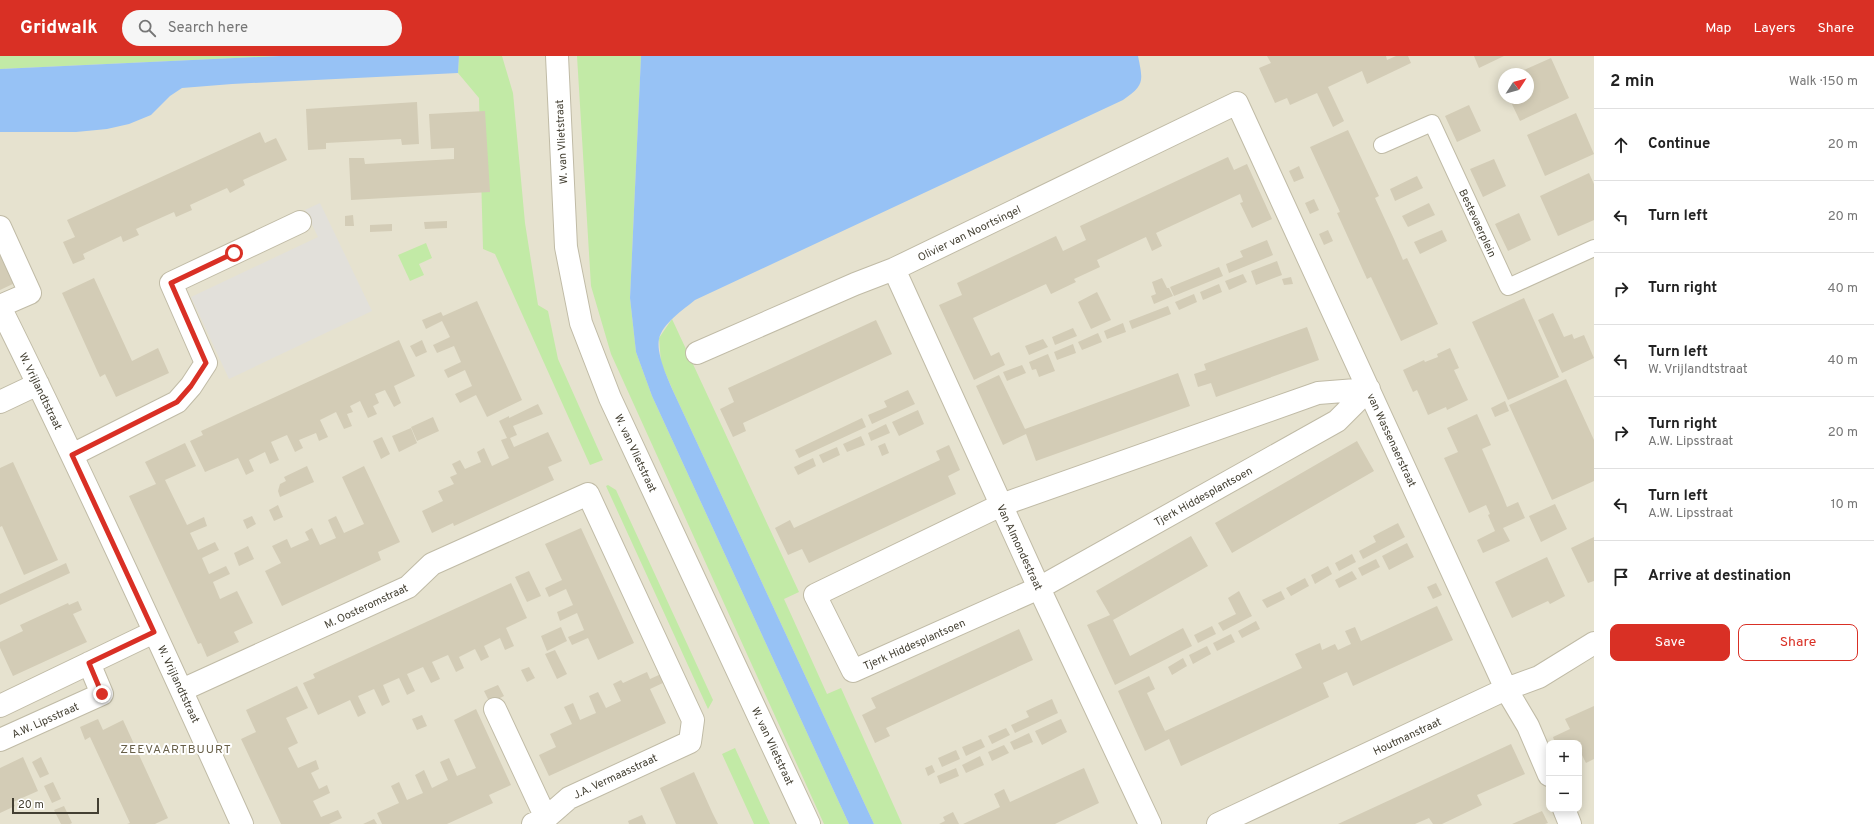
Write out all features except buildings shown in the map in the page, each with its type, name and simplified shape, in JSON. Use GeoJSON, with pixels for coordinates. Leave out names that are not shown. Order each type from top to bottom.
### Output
{"type":"FeatureCollection","features":[{"type":"Feature","properties":{"kind":"street","name":"W. van Vlietstraat"},"geometry":{"type":"LineString","coordinates":[[557,56],[566,247],[581,323],[610,398],[809,824]]}},
{"type":"Feature","properties":{"kind":"street","name":"Olivier van Noortsingel"},"geometry":{"type":"LineString","coordinates":[[697,353],[894,268],[1237,103]]}},
{"type":"Feature","properties":{"kind":"street","name":"van Wassenaerstraat"},"geometry":{"type":"LineString","coordinates":[[1237,103],[1506,689],[1528,726],[1546,768]]}},
{"type":"Feature","properties":{"kind":"street"},"geometry":{"type":"LineString","coordinates":[[72,455],[177,402],[191,386],[206,363],[171,283],[300,222]]}},
{"type":"Feature","properties":{"kind":"street","name":"W. Vrijlandtstraat"},"geometry":{"type":"LineString","coordinates":[[0,227],[30,293],[0,307],[72,455],[182,690],[242,824]]}},
{"type":"Feature","properties":{"kind":"street","name":"Van Almondestraat"},"geometry":{"type":"LineString","coordinates":[[894,268],[1039,588],[1150,824]]}},
{"type":"Feature","properties":{"kind":"street"},"geometry":{"type":"LineString","coordinates":[[0,402],[38,384]]}},
{"type":"Feature","properties":{"kind":"street","name":"Tjerk Hiddesplantsoen"},"geometry":{"type":"LineString","coordinates":[[1368,389],[1337,421],[1039,588],[853,671],[815,595],[1001,505],[1318,393],[1368,389]]}},
{"type":"Feature","properties":{"kind":"street","name":"M. Oosteromstraat"},"geometry":{"type":"LineString","coordinates":[[182,690],[408,587],[432,564],[588,494],[693,720],[690,742]]}},
{"type":"Feature","properties":{"kind":"street"},"geometry":{"type":"LineString","coordinates":[[0,706],[154,632]]}},
{"type":"Feature","properties":{"kind":"street","name":"Houtmanstraat"},"geometry":{"type":"LineString","coordinates":[[1218,824],[1506,689],[1539,676],[1594,643]]}},
{"type":"Feature","properties":{"kind":"street","name":"A.W. Lipsstraat"},"geometry":{"type":"LineString","coordinates":[[0,740],[102,694],[89,663]]}},
{"type":"Feature","properties":{"kind":"street","name":"J.A. Vermaasstraat"},"geometry":{"type":"LineString","coordinates":[[495,709],[540,821],[569,798],[690,742]]}},
{"type":"Feature","properties":{"kind":"street"},"geometry":{"type":"LineString","coordinates":[[1565,812],[1570,824]]}},
{"type":"Feature","properties":{"kind":"lane","name":"Bestevaerplein"},"geometry":{"type":"LineString","coordinates":[[1382,145],[1432,123],[1508,287],[1594,248]]}},
{"type":"Feature","properties":{"kind":"shaded area"},"geometry":{"type":"Polygon","coordinates":[[[0,56],[1594,56],[1594,824],[0,824],[0,56]]]}},
{"type":"Feature","properties":{"kind":"shaded area"},"geometry":{"type":"Polygon","coordinates":[[[320,203],[372,311],[229,379],[191,297],[318,237],[305,210],[320,203]]]}},
{"type":"Feature","properties":{"kind":"green space"},"geometry":{"type":"Polygon","coordinates":[[[0,56],[280,56],[0,69],[0,56]]]}},
{"type":"Feature","properties":{"kind":"green space"},"geometry":{"type":"Polygon","coordinates":[[[459,56],[502,56],[513,93],[525,223],[538,305],[548,311],[558,359],[603,460],[590,465],[495,254],[483,249],[479,98],[458,73],[459,56]]]}},
{"type":"Feature","properties":{"kind":"green space"},"geometry":{"type":"Polygon","coordinates":[[[577,56],[641,56],[630,298],[636,352],[652,396],[849,824],[824,824],[611,354],[591,286],[577,56]]]}},
{"type":"Feature","properties":{"kind":"green space"},"geometry":{"type":"Polygon","coordinates":[[[426,243],[432,258],[419,264],[424,275],[410,281],[398,255],[426,243]]]}},
{"type":"Feature","properties":{"kind":"green space"},"geometry":{"type":"Polygon","coordinates":[[[672,319],[799,592],[784,599],[827,694],[841,688],[902,824],[874,824],[674,393],[661,363],[659,338],[672,319]]]}},
{"type":"Feature","properties":{"kind":"green space"},"geometry":{"type":"Polygon","coordinates":[[[608,485],[616,490],[713,700],[708,709],[606,486],[608,485]]]}},
{"type":"Feature","properties":{"kind":"green space"},"geometry":{"type":"Polygon","coordinates":[[[735,748],[770,824],[754,824],[722,754],[735,748]]]}},
{"type":"Feature","properties":{"kind":"water"},"geometry":{"type":"Polygon","coordinates":[[[280,56],[459,56],[458,73],[232,84],[182,88],[170,96],[151,115],[129,124],[107,129],[76,132],[0,132],[0,69],[280,56]]]}},
{"type":"Feature","properties":{"kind":"water"},"geometry":{"type":"Polygon","coordinates":[[[641,56],[1138,56],[1141,71],[1141,82],[1130,95],[1123,100],[695,300],[669,322],[661,333],[659,339],[659,352],[674,393],[874,824],[849,824],[652,396],[636,352],[630,298],[641,56]]]}},
{"type":"Feature","properties":{"kind":"district","name":"ZEEVAARTBUURT"},"geometry":{"type":"Point","coordinates":[176,749]}},
{"type":"Feature","properties":{"kind":"route"},"geometry":{"type":"LineString","coordinates":[[102,694],[89,663],[154,632],[72,455],[177,402],[191,386],[206,363],[171,283],[234,253]]}}]}
